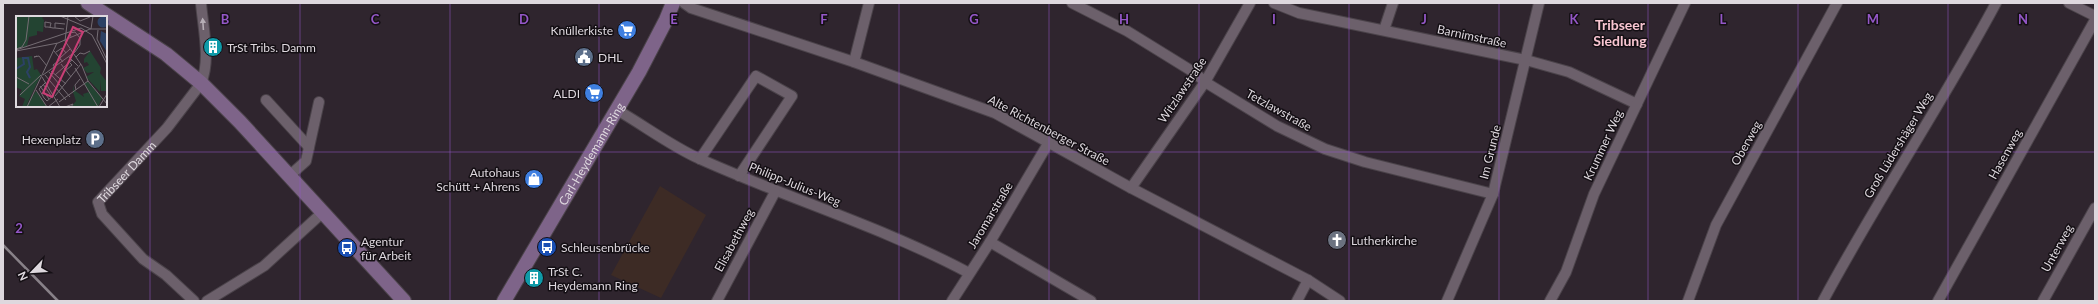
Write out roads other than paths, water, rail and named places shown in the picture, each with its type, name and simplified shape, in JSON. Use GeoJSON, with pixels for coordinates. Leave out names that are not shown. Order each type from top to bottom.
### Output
{"type":"FeatureCollection","features":[{"type":"Feature","properties":{"kind":"main road"},"geometry":{"type":"LineString","coordinates":[[88,3],[166,54],[201,82],[404,301]]}},
{"type":"Feature","properties":{"kind":"main road","name":"Carl-Heydemann-Ring"},"geometry":{"type":"LineString","coordinates":[[504,301],[617,110],[663,27],[673,3]]}},
{"type":"Feature","properties":{"kind":"street"},"geometry":{"type":"LineString","coordinates":[[201,3],[201,82]]}},
{"type":"Feature","properties":{"kind":"street","name":"Alte Richtenberger Straße"},"geometry":{"type":"LineString","coordinates":[[684,3],[691,8],[854,62],[995,113],[1131,188],[1308,280],[1340,301]]}},
{"type":"Feature","properties":{"kind":"street"},"geometry":{"type":"LineString","coordinates":[[854,62],[869,3]]}},
{"type":"Feature","properties":{"kind":"street","name":"Tetzlawstraße"},"geometry":{"type":"LineString","coordinates":[[1072,3],[1127,31],[1195,73],[1205,82],[1277,126],[1325,149],[1365,162],[1493,194]]}},
{"type":"Feature","properties":{"kind":"street","name":"Witzlawstraße"},"geometry":{"type":"LineString","coordinates":[[1131,188],[1205,82],[1250,3]]}},
{"type":"Feature","properties":{"kind":"street","name":"Barnimstraße"},"geometry":{"type":"LineString","coordinates":[[1274,3],[1299,13],[1526,60],[1569,72],[1637,104]]}},
{"type":"Feature","properties":{"kind":"street"},"geometry":{"type":"LineString","coordinates":[[1384,30],[1392,3]]}},
{"type":"Feature","properties":{"kind":"street","name":"Im Grunde"},"geometry":{"type":"LineString","coordinates":[[1447,301],[1493,194],[1539,3]]}},
{"type":"Feature","properties":{"kind":"street","name":"Krummer Weg"},"geometry":{"type":"LineString","coordinates":[[1550,301],[1566,272],[1594,194],[1685,3]]}},
{"type":"Feature","properties":{"kind":"street","name":"Oberweg"},"geometry":{"type":"LineString","coordinates":[[1688,301],[1716,224],[1837,3]]}},
{"type":"Feature","properties":{"kind":"street","name":"Groß Lüdershäger Weg"},"geometry":{"type":"LineString","coordinates":[[1823,301],[1887,187],[1979,35],[1996,3]]}},
{"type":"Feature","properties":{"kind":"street"},"geometry":{"type":"LineString","coordinates":[[2069,3],[2095,16]]}},
{"type":"Feature","properties":{"kind":"street","name":"Hasenweg"},"geometry":{"type":"LineString","coordinates":[[1938,301],[2095,20]]}},
{"type":"Feature","properties":{"kind":"street"},"geometry":{"type":"LineString","coordinates":[[700,159],[756,76],[792,96],[739,176]]}},
{"type":"Feature","properties":{"kind":"street","name":"Tribseer Damm"},"geometry":{"type":"LineString","coordinates":[[194,301],[166,275],[140,256],[102,214],[98,202],[167,128],[201,82]]}},
{"type":"Feature","properties":{"kind":"street"},"geometry":{"type":"LineString","coordinates":[[266,100],[309,147]]}},
{"type":"Feature","properties":{"kind":"street"},"geometry":{"type":"LineString","coordinates":[[289,176],[306,161],[319,102]]}},
{"type":"Feature","properties":{"kind":"street","name":"Philipp-Julius-Weg"},"geometry":{"type":"LineString","coordinates":[[617,110],[669,143],[700,159],[775,192],[927,250],[969,273]]}},
{"type":"Feature","properties":{"kind":"street","name":"Jaromarstraße"},"geometry":{"type":"LineString","coordinates":[[952,301],[990,242],[1049,142]]}},
{"type":"Feature","properties":{"kind":"street","name":"Elisabethweg"},"geometry":{"type":"LineString","coordinates":[[717,301],[775,192]]}},
{"type":"Feature","properties":{"kind":"street","name":"Unterweg"},"geometry":{"type":"LineString","coordinates":[[2043,301],[2095,208]]}},
{"type":"Feature","properties":{"kind":"street"},"geometry":{"type":"LineString","coordinates":[[207,301],[264,266],[322,213]]}},
{"type":"Feature","properties":{"kind":"street"},"geometry":{"type":"LineString","coordinates":[[990,242],[1091,301]]}},
{"type":"Feature","properties":{"kind":"street"},"geometry":{"type":"LineString","coordinates":[[1297,301],[1308,280]]}},
{"type":"Feature","properties":{"kind":"railway"},"geometry":{"type":"LineString","coordinates":[[3,245],[58,301]]}},
{"type":"Feature","properties":{"kind":"place","name":"Knüllerkiste"},"geometry":{"type":"Point","coordinates":[627,30]}},
{"type":"Feature","properties":{"kind":"place","name":"TrSt Tribs. Damm"},"geometry":{"type":"Point","coordinates":[213,47]}},
{"type":"Feature","properties":{"kind":"place","name":"DHL"},"geometry":{"type":"Point","coordinates":[584,57]}},
{"type":"Feature","properties":{"kind":"place","name":"ALDI"},"geometry":{"type":"Point","coordinates":[594,93]}},
{"type":"Feature","properties":{"kind":"place","name":"Hexenplatz"},"geometry":{"type":"Point","coordinates":[95,139]}},
{"type":"Feature","properties":{"kind":"place","name":"Autohaus Schütt + Ahrens"},"geometry":{"type":"Point","coordinates":[534,179]}},
{"type":"Feature","properties":{"kind":"place","name":"Lutherkirche"},"geometry":{"type":"Point","coordinates":[1337,240]}},
{"type":"Feature","properties":{"kind":"place","name":"Schleusenbrücke"},"geometry":{"type":"Point","coordinates":[547,247]}},
{"type":"Feature","properties":{"kind":"place","name":"Agentur für Arbeit"},"geometry":{"type":"Point","coordinates":[347,248]}},
{"type":"Feature","properties":{"kind":"place","name":"TrSt C. Heydemann Ring"},"geometry":{"type":"Point","coordinates":[534,278]}},
{"type":"Feature","properties":{"kind":"district","name":"Tribseer Siedlung"},"geometry":{"type":"Point","coordinates":[1620,32]}}]}
